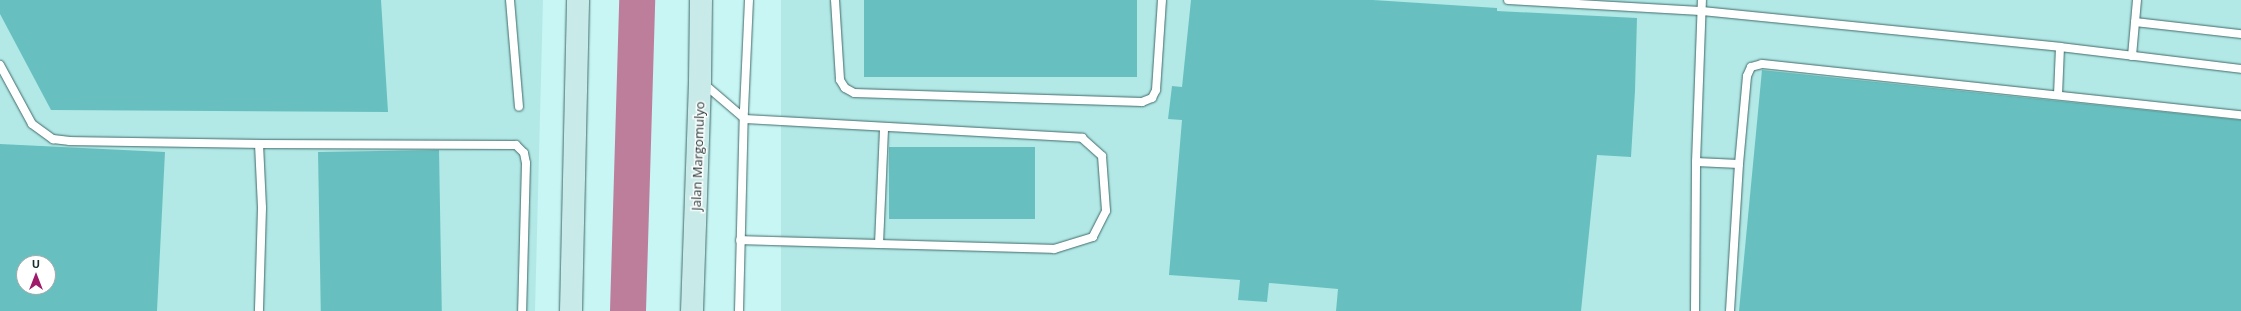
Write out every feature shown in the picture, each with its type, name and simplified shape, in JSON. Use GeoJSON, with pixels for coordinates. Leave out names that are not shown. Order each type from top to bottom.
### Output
{"type":"FeatureCollection","features":[{"type":"Feature","properties":{"kind":"main road"},"geometry":{"type":"LineString","coordinates":[[571,311],[578,0]]}},
{"type":"Feature","properties":{"kind":"main road","name":"Jalan Margomulyo"},"geometry":{"type":"LineString","coordinates":[[692,311],[700,81],[701,0]]}},
{"type":"Feature","properties":{"kind":"lane"},"geometry":{"type":"LineString","coordinates":[[510,0],[519,107]]}},
{"type":"Feature","properties":{"kind":"lane"},"geometry":{"type":"LineString","coordinates":[[739,311],[740,240],[745,119],[744,110],[749,0]]}},
{"type":"Feature","properties":{"kind":"lane"},"geometry":{"type":"LineString","coordinates":[[835,0],[840,80],[845,88],[854,93],[1142,102],[1152,98],[1156,90],[1162,0]]}},
{"type":"Feature","properties":{"kind":"lane"},"geometry":{"type":"LineString","coordinates":[[1508,0],[1702,11],[2060,47],[2241,69]]}},
{"type":"Feature","properties":{"kind":"lane"},"geometry":{"type":"LineString","coordinates":[[1695,311],[1696,162],[1702,0]]}},
{"type":"Feature","properties":{"kind":"lane"},"geometry":{"type":"LineString","coordinates":[[2132,56],[2137,0]]}},
{"type":"Feature","properties":{"kind":"lane"},"geometry":{"type":"LineString","coordinates":[[2135,22],[2241,34]]}},
{"type":"Feature","properties":{"kind":"lane"},"geometry":{"type":"LineString","coordinates":[[2058,95],[2060,47]]}},
{"type":"Feature","properties":{"kind":"lane"},"geometry":{"type":"LineString","coordinates":[[1730,311],[1739,164],[1747,76],[1751,67],[1762,64],[2241,115]]}},
{"type":"Feature","properties":{"kind":"lane"},"geometry":{"type":"LineString","coordinates":[[0,65],[32,124],[53,139],[70,141],[259,144],[516,145],[524,153],[526,162],[522,311]]}},
{"type":"Feature","properties":{"kind":"lane"},"geometry":{"type":"LineString","coordinates":[[700,81],[745,119],[1082,138],[1102,156],[1106,211],[1093,237],[1054,249],[740,240]]}},
{"type":"Feature","properties":{"kind":"lane"},"geometry":{"type":"LineString","coordinates":[[879,244],[884,128]]}},
{"type":"Feature","properties":{"kind":"lane"},"geometry":{"type":"LineString","coordinates":[[259,144],[262,208],[259,311]]}},
{"type":"Feature","properties":{"kind":"lane"},"geometry":{"type":"LineString","coordinates":[[1696,162],[1739,164]]}},
{"type":"Feature","properties":{"kind":"shaded area"},"geometry":{"type":"Polygon","coordinates":[[[0,0],[543,0],[535,311],[0,311],[0,0]]]}},
{"type":"Feature","properties":{"kind":"shaded area"},"geometry":{"type":"Polygon","coordinates":[[[781,0],[2241,0],[2241,311],[781,311],[781,0]]]}},
{"type":"Feature","properties":{"kind":"building"},"geometry":{"type":"Polygon","coordinates":[[[0,0],[381,0],[388,112],[51,110],[0,14],[0,0]]]}},
{"type":"Feature","properties":{"kind":"building"},"geometry":{"type":"Polygon","coordinates":[[[864,0],[1137,0],[1137,77],[864,77],[864,0]]]}},
{"type":"Feature","properties":{"kind":"building"},"geometry":{"type":"Polygon","coordinates":[[[1191,0],[1373,0],[1497,8],[1497,11],[1637,18],[1631,157],[1597,155],[1581,311],[1336,311],[1338,289],[1269,283],[1267,302],[1238,300],[1240,280],[1169,275],[1182,120],[1168,119],[1172,86],[1182,87],[1191,0]]]}},
{"type":"Feature","properties":{"kind":"building"},"geometry":{"type":"Polygon","coordinates":[[[1762,70],[2241,120],[2241,311],[1739,311],[1762,70]]]}},
{"type":"Feature","properties":{"kind":"building"},"geometry":{"type":"Polygon","coordinates":[[[0,144],[165,152],[157,311],[0,311],[0,144]]]}},
{"type":"Feature","properties":{"kind":"building"},"geometry":{"type":"Polygon","coordinates":[[[889,147],[1035,147],[1035,219],[889,219],[889,147]]]}},
{"type":"Feature","properties":{"kind":"building"},"geometry":{"type":"Polygon","coordinates":[[[439,150],[442,311],[321,311],[318,152],[439,150]]]}},
{"type":"Feature","properties":{"kind":"waterway"},"geometry":{"type":"LineString","coordinates":[[628,311],[637,0]]}}]}
